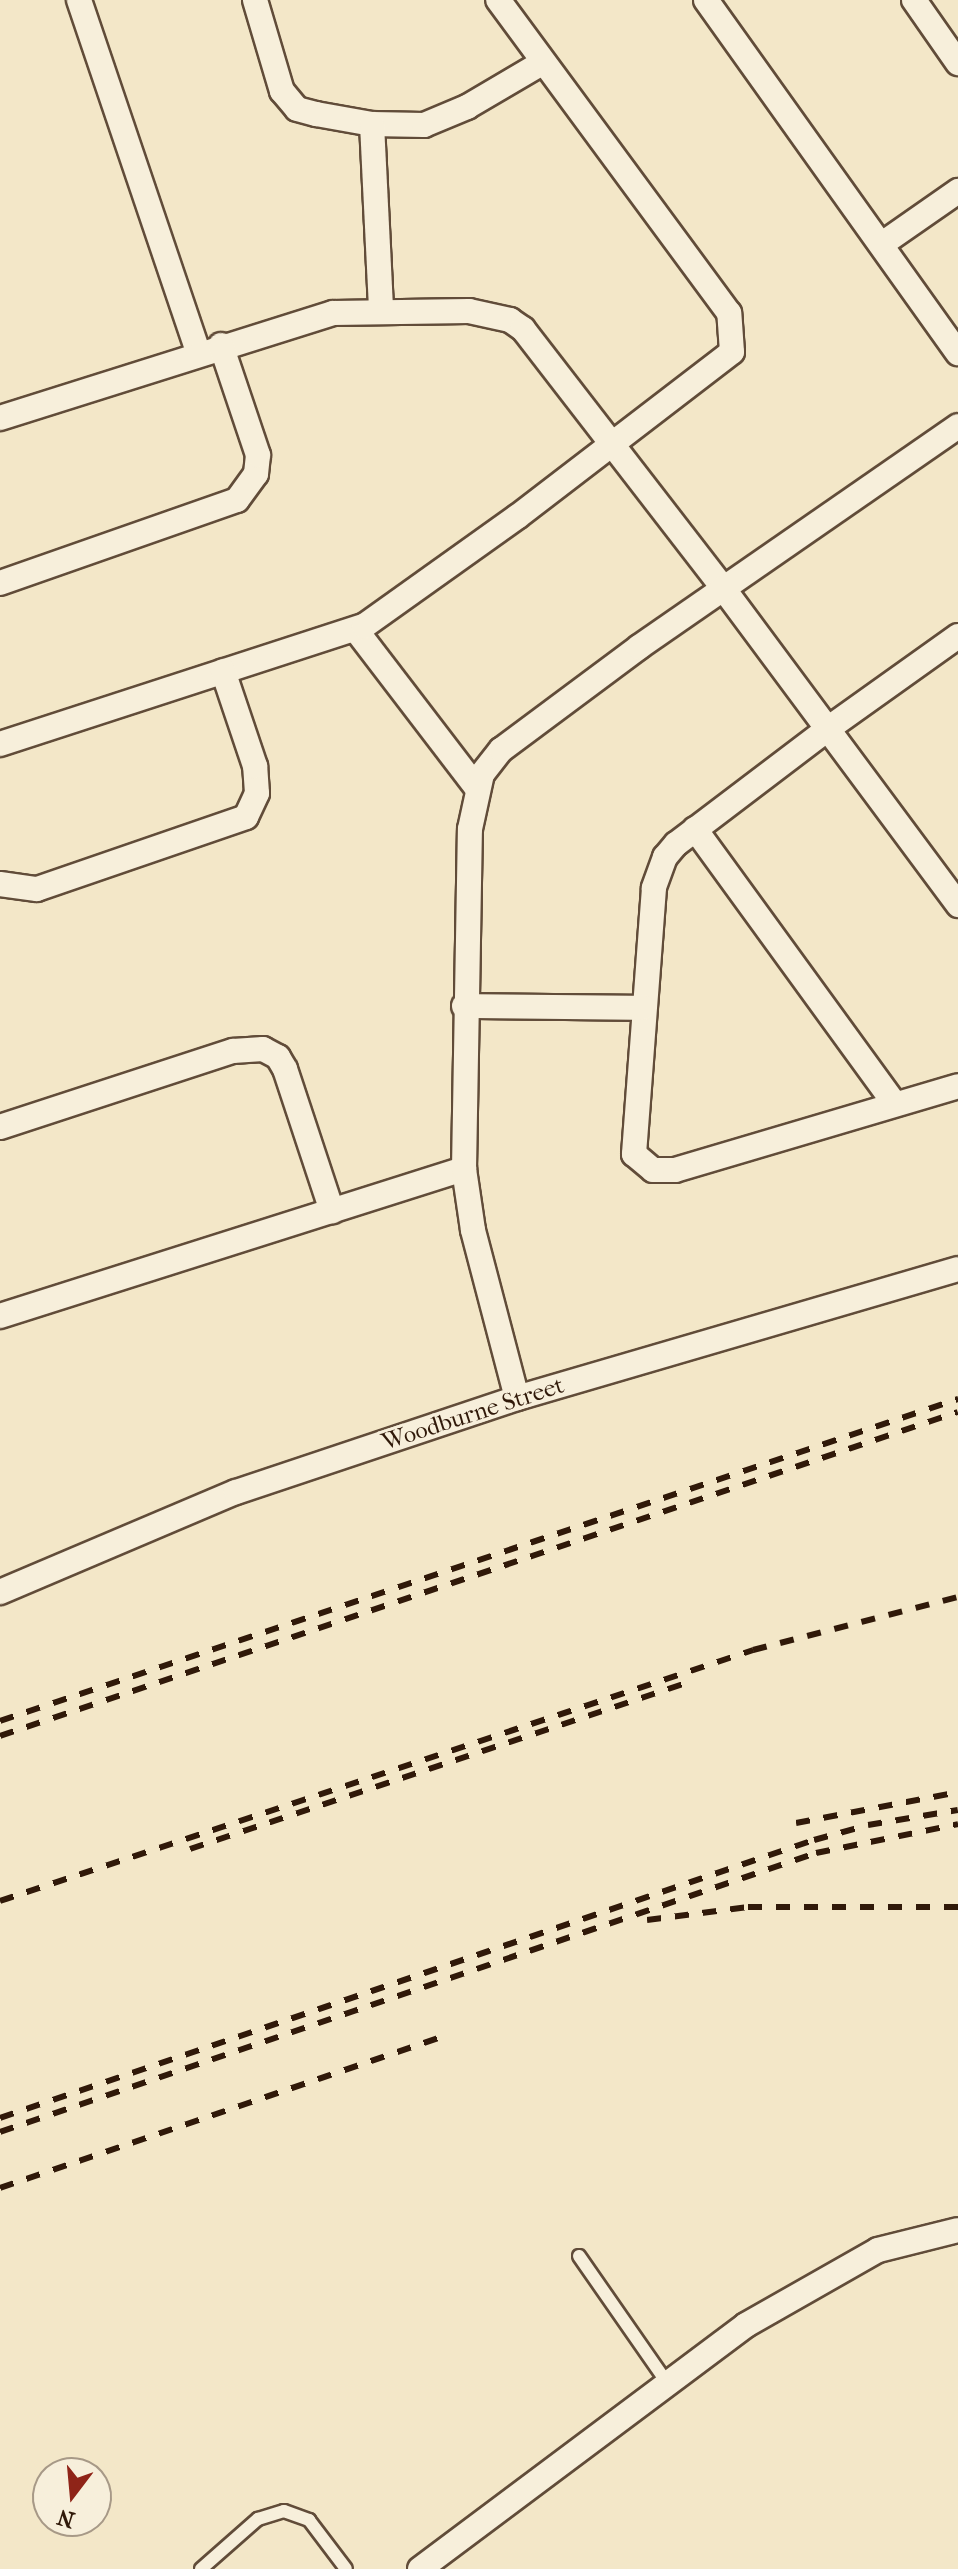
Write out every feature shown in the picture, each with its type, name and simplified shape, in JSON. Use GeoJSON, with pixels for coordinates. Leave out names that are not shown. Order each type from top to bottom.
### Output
{"type":"FeatureCollection","features":[{"type":"Feature","properties":{"kind":"street"},"geometry":{"type":"LineString","coordinates":[[79,0],[198,352]]}},
{"type":"Feature","properties":{"kind":"street"},"geometry":{"type":"LineString","coordinates":[[255,0],[290,104],[372,124],[424,125],[442,120],[542,63]]}},
{"type":"Feature","properties":{"kind":"street"},"geometry":{"type":"LineString","coordinates":[[0,744],[356,630],[517,517],[610,443],[721,365],[732,352],[733,326],[729,313],[498,0]]}},
{"type":"Feature","properties":{"kind":"street"},"geometry":{"type":"LineString","coordinates":[[706,0],[958,353]]}},
{"type":"Feature","properties":{"kind":"street"},"geometry":{"type":"LineString","coordinates":[[914,0],[958,63]]}},
{"type":"Feature","properties":{"kind":"street"},"geometry":{"type":"LineString","coordinates":[[372,124],[381,310]]}},
{"type":"Feature","properties":{"kind":"street"},"geometry":{"type":"LineString","coordinates":[[882,244],[958,191]]}},
{"type":"Feature","properties":{"kind":"street"},"geometry":{"type":"LineString","coordinates":[[0,418],[310,317],[381,310],[469,311],[510,320],[523,329],[723,588],[958,905]]}},
{"type":"Feature","properties":{"kind":"street"},"geometry":{"type":"LineString","coordinates":[[0,583],[215,510],[243,494],[256,474],[258,455],[221,345]]}},
{"type":"Feature","properties":{"kind":"street"},"geometry":{"type":"LineString","coordinates":[[517,1398],[473,1230],[464,1169],[464,1006],[476,787],[501,750],[723,588],[958,426]]}},
{"type":"Feature","properties":{"kind":"street"},"geometry":{"type":"LineString","coordinates":[[356,630],[476,787]]}},
{"type":"Feature","properties":{"kind":"street"},"geometry":{"type":"LineString","coordinates":[[958,636],[829,728],[676,844],[658,873],[643,1008],[634,1154],[653,1170],[675,1170],[958,1086]]}},
{"type":"Feature","properties":{"kind":"street"},"geometry":{"type":"LineString","coordinates":[[0,884],[37,889],[246,817],[257,793],[255,766],[223,671]]}},
{"type":"Feature","properties":{"kind":"street"},"geometry":{"type":"LineString","coordinates":[[695,829],[895,1104]]}},
{"type":"Feature","properties":{"kind":"street"},"geometry":{"type":"LineString","coordinates":[[464,1006],[643,1008]]}},
{"type":"Feature","properties":{"kind":"street"},"geometry":{"type":"LineString","coordinates":[[0,1127],[233,1051],[263,1049],[278,1057],[285,1069],[332,1211]]}},
{"type":"Feature","properties":{"kind":"street"},"geometry":{"type":"LineString","coordinates":[[0,1316],[464,1169]]}},
{"type":"Feature","properties":{"kind":"street","name":"Woodburne Street"},"geometry":{"type":"LineString","coordinates":[[0,1592],[236,1492],[517,1398],[958,1269]]}},
{"type":"Feature","properties":{"kind":"street"},"geometry":{"type":"LineString","coordinates":[[420,2569],[746,2325],[826,2276],[878,2250],[958,2230]]}},
{"type":"Feature","properties":{"kind":"lane"},"geometry":{"type":"LineString","coordinates":[[579,2256],[668,2384]]}},
{"type":"Feature","properties":{"kind":"lane"},"geometry":{"type":"LineString","coordinates":[[201,2569],[258,2519],[284,2511],[309,2520],[346,2569]]}},
{"type":"Feature","properties":{"kind":"railway"},"geometry":{"type":"LineString","coordinates":[[0,1721],[958,1399]]}},
{"type":"Feature","properties":{"kind":"railway"},"geometry":{"type":"LineString","coordinates":[[0,1736],[958,1412]]}},
{"type":"Feature","properties":{"kind":"railway"},"geometry":{"type":"LineString","coordinates":[[0,1901],[753,1650],[958,1597]]}},
{"type":"Feature","properties":{"kind":"railway"},"geometry":{"type":"LineString","coordinates":[[190,1849],[683,1684]]}},
{"type":"Feature","properties":{"kind":"railway"},"geometry":{"type":"LineString","coordinates":[[796,1823],[958,1792]]}},
{"type":"Feature","properties":{"kind":"railway"},"geometry":{"type":"LineString","coordinates":[[0,2118],[814,1840],[868,1825],[958,1810]]}},
{"type":"Feature","properties":{"kind":"railway"},"geometry":{"type":"LineString","coordinates":[[0,2132],[816,1853],[958,1824]]}},
{"type":"Feature","properties":{"kind":"railway"},"geometry":{"type":"LineString","coordinates":[[647,1920],[748,1907],[958,1907]]}},
{"type":"Feature","properties":{"kind":"railway"},"geometry":{"type":"LineString","coordinates":[[0,2188],[448,2035]]}}]}
